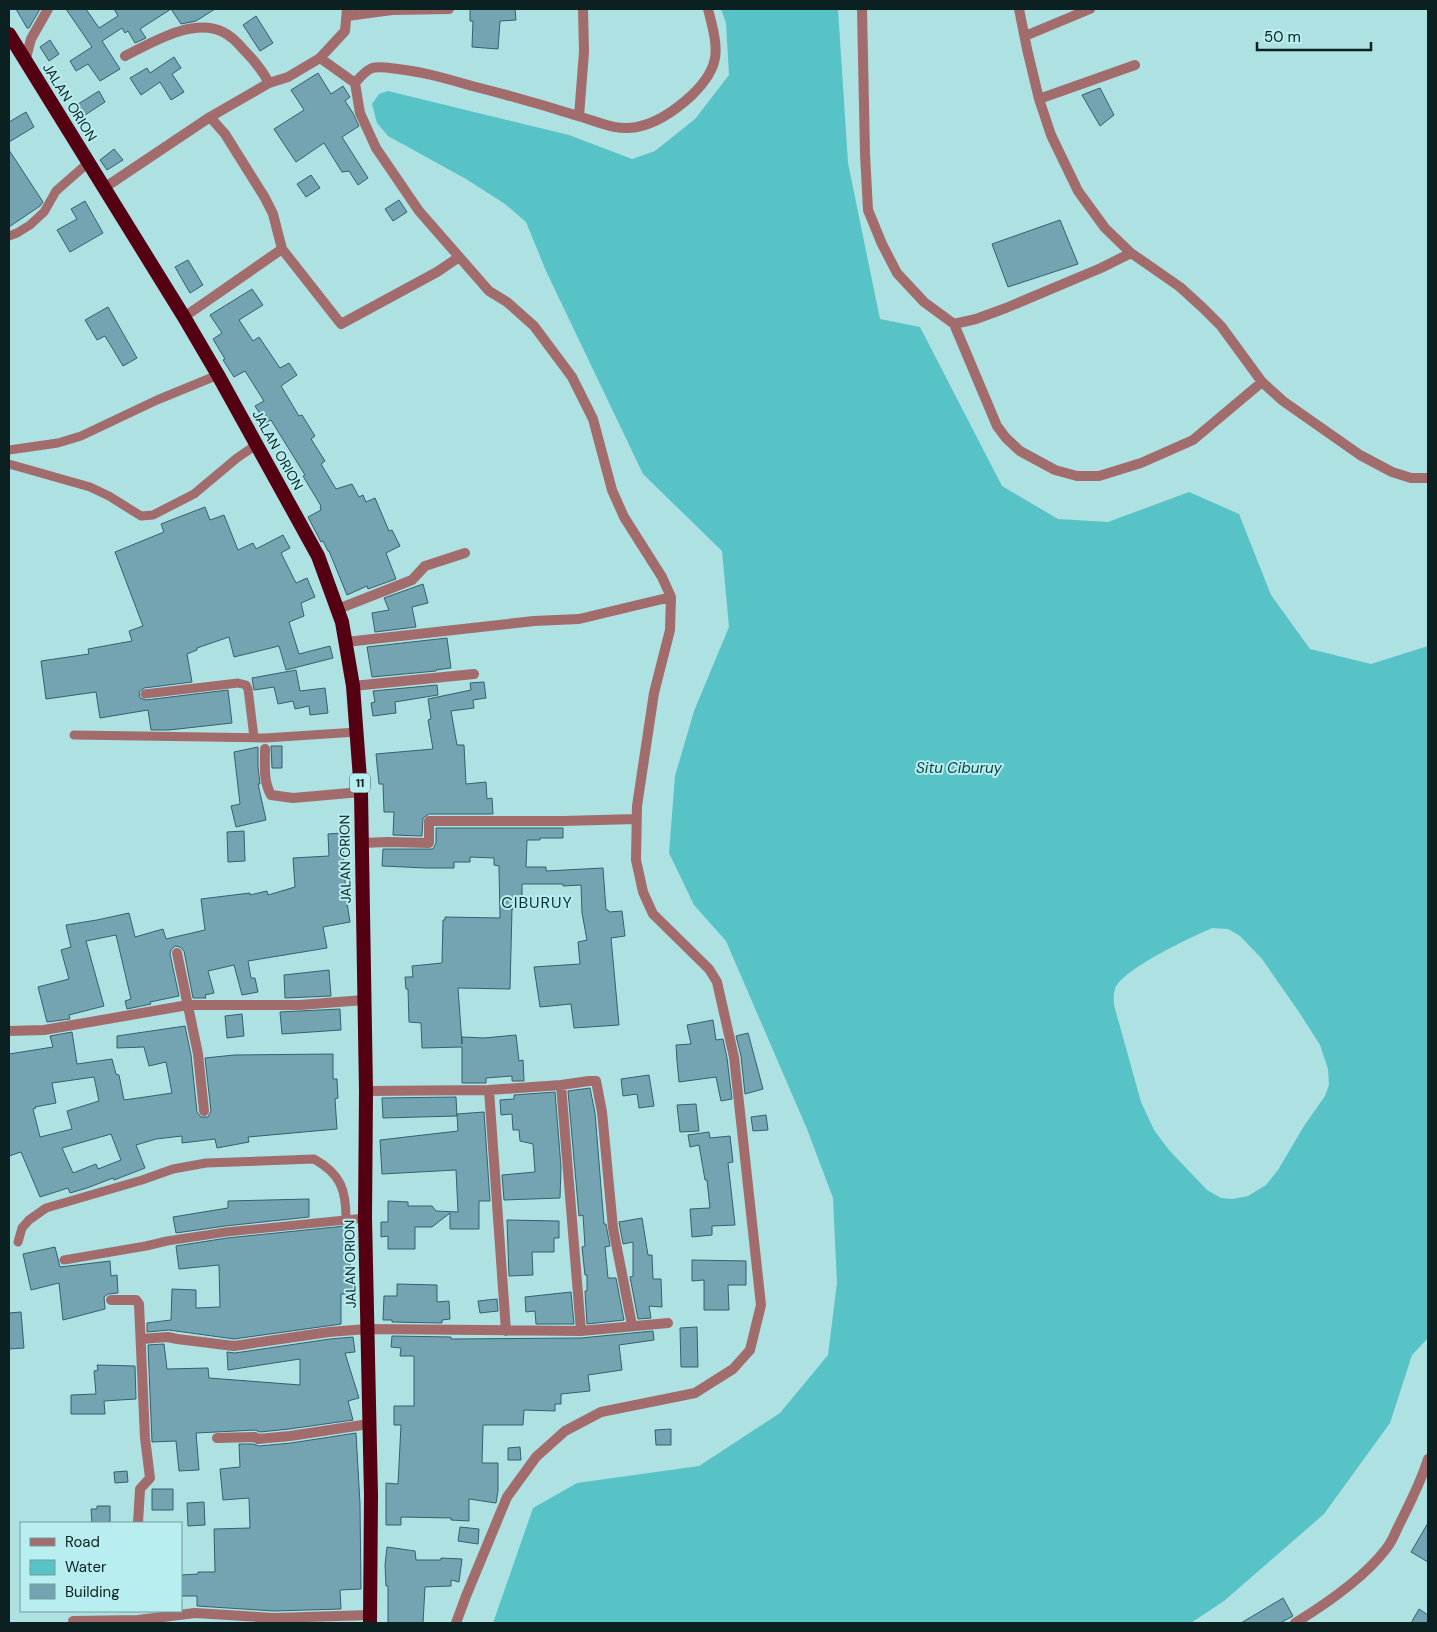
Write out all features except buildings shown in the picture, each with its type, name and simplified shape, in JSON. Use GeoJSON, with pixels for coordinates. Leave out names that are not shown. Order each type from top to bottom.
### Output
{"type":"FeatureCollection","features":[{"type":"Feature","properties":{"kind":"highway","name":"JALAN ORION"},"geometry":{"type":"LineString","coordinates":[[11,43],[89,162],[218,375],[318,556],[338,609],[346,642],[353,686],[361,792],[366,1091],[365,1218],[370,1619]]}},
{"type":"Feature","properties":{"kind":"street"},"geometry":{"type":"LineString","coordinates":[[25,62],[31,39],[48,9]]}},
{"type":"Feature","properties":{"kind":"street"},"geometry":{"type":"LineString","coordinates":[[104,188],[210,117],[268,83],[288,77],[320,58],[345,31],[347,12],[449,9]]}},
{"type":"Feature","properties":{"kind":"street"},"geometry":{"type":"LineString","coordinates":[[578,116],[584,52],[583,9]]}},
{"type":"Feature","properties":{"kind":"street"},"geometry":{"type":"LineString","coordinates":[[355,83],[365,72],[372,68],[382,67],[418,72],[578,116],[612,128],[637,127],[667,115],[705,82],[712,70],[716,56],[715,35],[708,9]]}},
{"type":"Feature","properties":{"kind":"street"},"geometry":{"type":"LineString","coordinates":[[862,9],[868,210],[897,273],[924,302],[954,324],[997,426],[1006,438],[1020,451],[1055,470],[1077,476],[1099,476],[1141,464],[1178,448],[1202,433],[1262,382]]}},
{"type":"Feature","properties":{"kind":"street"},"geometry":{"type":"LineString","coordinates":[[1019,9],[1039,99],[1051,135],[1078,191],[1105,228],[1131,253],[1180,287],[1222,326],[1262,382],[1283,401],[1360,455],[1392,472],[1411,478],[1428,478]]}},
{"type":"Feature","properties":{"kind":"street"},"geometry":{"type":"LineString","coordinates":[[1025,36],[1090,9]]}},
{"type":"Feature","properties":{"kind":"street"},"geometry":{"type":"LineString","coordinates":[[125,56],[169,35],[205,27],[223,32],[236,41],[259,65],[268,83]]}},
{"type":"Feature","properties":{"kind":"street"},"geometry":{"type":"LineString","coordinates":[[320,58],[355,83],[360,113],[376,148],[419,211],[489,291],[507,302],[534,326],[572,377],[593,420],[612,490],[624,517],[662,577],[672,597],[670,630],[654,693],[637,806],[636,860],[643,892],[653,914],[709,969],[717,982],[734,1057],[761,1305],[750,1350],[733,1369],[695,1393],[601,1412],[565,1431],[536,1457],[507,1498],[456,1623]]}},
{"type":"Feature","properties":{"kind":"street"},"geometry":{"type":"LineString","coordinates":[[1039,99],[1135,65]]}},
{"type":"Feature","properties":{"kind":"street"},"geometry":{"type":"LineString","coordinates":[[210,117],[225,134],[265,198],[273,214],[282,249],[341,324],[437,272],[459,257]]}},
{"type":"Feature","properties":{"kind":"street"},"geometry":{"type":"LineString","coordinates":[[184,317],[282,249]]}},
{"type":"Feature","properties":{"kind":"street"},"geometry":{"type":"LineString","coordinates":[[954,324],[976,319],[1006,308],[1101,268],[1131,253]]}},
{"type":"Feature","properties":{"kind":"street"},"geometry":{"type":"LineString","coordinates":[[338,609],[412,580],[425,566],[465,553]]}},
{"type":"Feature","properties":{"kind":"street"},"geometry":{"type":"LineString","coordinates":[[346,642],[534,621],[580,619],[672,597]]}},
{"type":"Feature","properties":{"kind":"street"},"geometry":{"type":"LineString","coordinates":[[353,686],[474,674]]}},
{"type":"Feature","properties":{"kind":"street"},"geometry":{"type":"LineString","coordinates":[[265,750],[264,775],[271,795],[293,798],[361,792]]}},
{"type":"Feature","properties":{"kind":"street"},"geometry":{"type":"LineString","coordinates":[[361,843],[429,843],[429,821],[563,821],[636,818]]}},
{"type":"Feature","properties":{"kind":"street"},"geometry":{"type":"LineString","coordinates":[[177,953],[198,1054],[204,1111]]}},
{"type":"Feature","properties":{"kind":"street"},"geometry":{"type":"LineString","coordinates":[[9,1031],[44,1030],[188,1005],[300,1005],[364,1000]]}},
{"type":"Feature","properties":{"kind":"street"},"geometry":{"type":"LineString","coordinates":[[366,1091],[489,1090],[560,1085],[595,1080],[603,1120],[613,1228],[632,1326]]}},
{"type":"Feature","properties":{"kind":"street"},"geometry":{"type":"LineString","coordinates":[[560,1085],[581,1330]]}},
{"type":"Feature","properties":{"kind":"street"},"geometry":{"type":"LineString","coordinates":[[489,1090],[506,1331]]}},
{"type":"Feature","properties":{"kind":"street"},"geometry":{"type":"LineString","coordinates":[[111,1300],[136,1300],[139,1304],[145,1438],[150,1479],[140,1489],[138,1522]]}},
{"type":"Feature","properties":{"kind":"street"},"geometry":{"type":"LineString","coordinates":[[141,1340],[168,1337],[177,1340],[234,1346],[329,1332],[367,1329],[581,1330],[668,1323]]}},
{"type":"Feature","properties":{"kind":"street"},"geometry":{"type":"LineString","coordinates":[[217,1438],[255,1437],[258,1439],[369,1424]]}},
{"type":"Feature","properties":{"kind":"street"},"geometry":{"type":"LineString","coordinates":[[1295,1623],[1312,1613],[1346,1587],[1373,1564],[1388,1547],[1420,1483],[1428,1459]]}},
{"type":"Feature","properties":{"kind":"street"},"geometry":{"type":"LineString","coordinates":[[73,1621],[138,1620],[195,1613],[274,1618],[370,1619]]}},
{"type":"Feature","properties":{"kind":"lane"},"geometry":{"type":"LineString","coordinates":[[9,236],[17,234],[30,225],[44,212],[56,191],[89,162]]}},
{"type":"Feature","properties":{"kind":"lane"},"geometry":{"type":"LineString","coordinates":[[9,450],[58,443],[81,436],[157,400],[218,375]]}},
{"type":"Feature","properties":{"kind":"lane"},"geometry":{"type":"LineString","coordinates":[[9,464],[90,487],[109,496],[141,516],[153,515],[194,494],[237,458],[256,445]]}},
{"type":"Feature","properties":{"kind":"lane"},"geometry":{"type":"LineString","coordinates":[[145,694],[238,683],[246,685],[254,737]]}},
{"type":"Feature","properties":{"kind":"lane"},"geometry":{"type":"LineString","coordinates":[[74,735],[265,738],[356,732]]}},
{"type":"Feature","properties":{"kind":"lane"},"geometry":{"type":"LineString","coordinates":[[18,1242],[22,1228],[29,1220],[46,1208],[173,1169],[206,1163],[314,1158],[337,1176],[346,1201],[346,1220]]}},
{"type":"Feature","properties":{"kind":"lane"},"geometry":{"type":"LineString","coordinates":[[64,1260],[226,1232],[365,1218]]}},
{"type":"Feature","properties":{"kind":"water","name":"Situ Ciburuy"},"geometry":{"type":"Polygon","coordinates":[[[721,9],[838,9],[848,163],[880,319],[920,327],[1002,486],[1058,519],[1108,522],[1189,492],[1239,514],[1271,595],[1310,649],[1371,664],[1428,646],[1428,1338],[1412,1355],[1390,1423],[1324,1514],[1224,1601],[1191,1623],[493,1623],[533,1508],[577,1483],[699,1466],[780,1413],[828,1355],[837,1283],[833,1198],[807,1129],[726,941],[694,905],[669,853],[675,776],[694,711],[729,627],[722,551],[643,474],[546,271],[526,222],[505,204],[466,179],[388,136],[377,123],[372,104],[379,94],[388,91],[569,135],[632,159],[655,151],[695,119],[729,75],[726,23],[721,9]],[[1212,928],[1143,963],[1120,981],[1114,993],[1114,1005],[1141,1102],[1154,1130],[1169,1150],[1207,1190],[1221,1198],[1232,1199],[1248,1196],[1266,1185],[1278,1170],[1304,1126],[1325,1096],[1329,1085],[1328,1069],[1320,1045],[1299,1012],[1262,959],[1240,936],[1228,929],[1212,928]]]}},
{"type":"Feature","properties":{"kind":"district","name":"CIBURUY"},"geometry":{"type":"Point","coordinates":[537,902]}}]}
